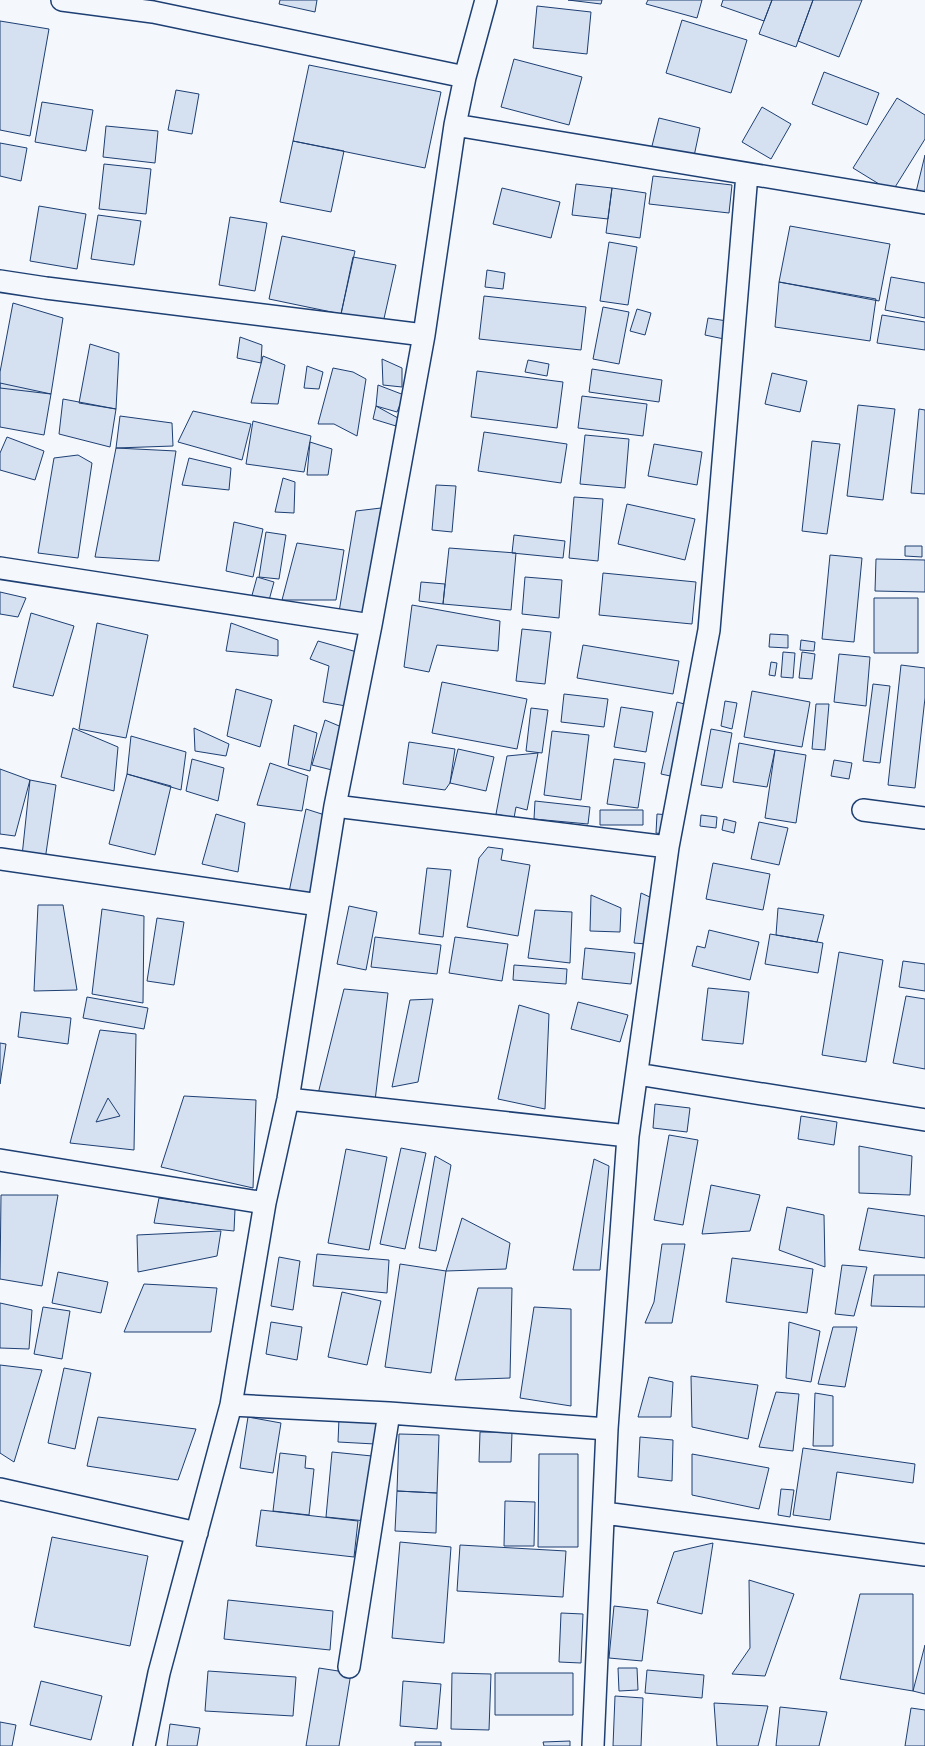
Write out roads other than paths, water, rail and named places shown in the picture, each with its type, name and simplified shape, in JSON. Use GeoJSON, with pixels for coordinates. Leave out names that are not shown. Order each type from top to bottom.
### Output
{"type":"FeatureCollection","features":[{"type":"Feature","properties":{"kind":"street"},"geometry":{"type":"LineString","coordinates":[[62,0],[153,12],[465,77]]}},
{"type":"Feature","properties":{"kind":"street"},"geometry":{"type":"LineString","coordinates":[[144,1746],[159,1673],[231,1405],[265,1203],[288,1099],[335,806],[371,625],[424,335],[455,126],[465,77],[486,0]]}},
{"type":"Feature","properties":{"kind":"street"},"geometry":{"type":"LineString","coordinates":[[455,126],[925,203]]}},
{"type":"Feature","properties":{"kind":"street"},"geometry":{"type":"LineString","coordinates":[[594,1746],[607,1430],[628,1136],[668,847],[709,630],[747,174]]}},
{"type":"Feature","properties":{"kind":"street"},"geometry":{"type":"LineString","coordinates":[[0,281],[424,335]]}},
{"type":"Feature","properties":{"kind":"street"},"geometry":{"type":"LineString","coordinates":[[0,568],[371,625]]}},
{"type":"Feature","properties":{"kind":"street"},"geometry":{"type":"LineString","coordinates":[[335,806],[668,847]]}},
{"type":"Feature","properties":{"kind":"street"},"geometry":{"type":"LineString","coordinates":[[863,810],[925,818]]}},
{"type":"Feature","properties":{"kind":"street"},"geometry":{"type":"LineString","coordinates":[[0,859],[319,905]]}},
{"type":"Feature","properties":{"kind":"street"},"geometry":{"type":"LineString","coordinates":[[637,1074],[925,1120]]}},
{"type":"Feature","properties":{"kind":"street"},"geometry":{"type":"LineString","coordinates":[[288,1099],[628,1136]]}},
{"type":"Feature","properties":{"kind":"street"},"geometry":{"type":"LineString","coordinates":[[0,1160],[265,1203]]}},
{"type":"Feature","properties":{"kind":"street"},"geometry":{"type":"LineString","coordinates":[[231,1405],[389,1414],[607,1430]]}},
{"type":"Feature","properties":{"kind":"street"},"geometry":{"type":"LineString","coordinates":[[349,1667],[389,1414]]}},
{"type":"Feature","properties":{"kind":"street"},"geometry":{"type":"LineString","coordinates":[[0,1488],[197,1534]]}},
{"type":"Feature","properties":{"kind":"street"},"geometry":{"type":"LineString","coordinates":[[604,1513],[925,1555]]}}]}
